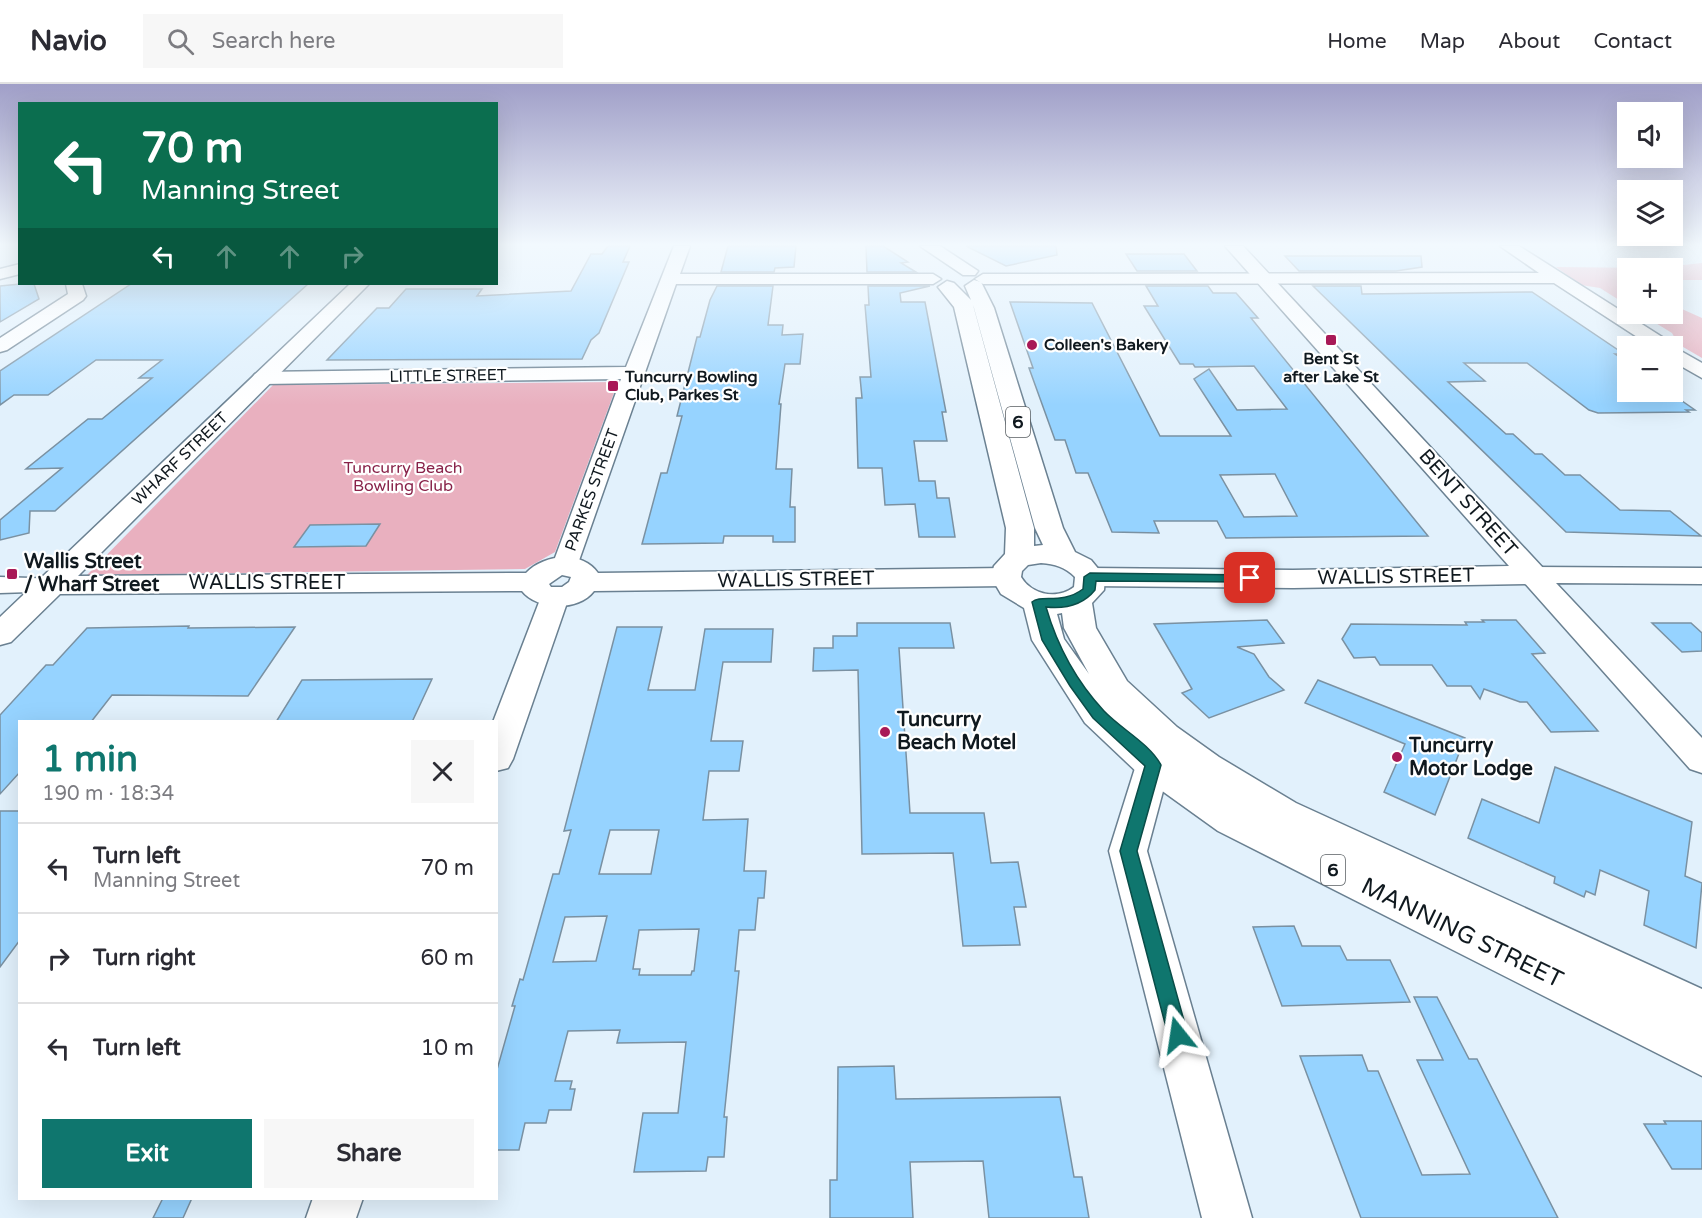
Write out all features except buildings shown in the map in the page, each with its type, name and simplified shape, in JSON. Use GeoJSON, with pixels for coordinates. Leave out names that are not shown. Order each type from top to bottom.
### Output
{"type":"FeatureCollection","features":[{"type":"Feature","properties":{"kind":"street"},"geometry":{"type":"LineString","coordinates":[[0,346],[73,299]]}},
{"type":"Feature","properties":{"kind":"street","name":"WHARF STREET"},"geometry":{"type":"LineString","coordinates":[[0,635],[344,299]]}},
{"type":"Feature","properties":{"kind":"street","name":"PARKES STREET"},"geometry":{"type":"LineString","coordinates":[[575,574],[634,373],[662,299]]}},
{"type":"Feature","properties":{"kind":"street","name":"6"},"geometry":{"type":"LineString","coordinates":[[961,299],[1020,528],[1013,568]]}},
{"type":"Feature","properties":{"kind":"street","name":"6"},"geometry":{"type":"LineString","coordinates":[[981,299],[1049,528],[1063,557],[1080,565],[1068,593]]}},
{"type":"Feature","properties":{"kind":"street","name":"BENT STREET"},"geometry":{"type":"LineString","coordinates":[[1281,299],[1702,760]]}},
{"type":"Feature","properties":{"kind":"street"},"geometry":{"type":"LineString","coordinates":[[1590,299],[1647,336]]}},
{"type":"Feature","properties":{"kind":"street"},"geometry":{"type":"LineString","coordinates":[[1683,359],[1702,372]]}},
{"type":"Feature","properties":{"kind":"street","name":"LITTLE STREET"},"geometry":{"type":"LineString","coordinates":[[262,378],[634,373]]}},
{"type":"Feature","properties":{"kind":"street","name":"WALLIS STREET"},"geometry":{"type":"LineString","coordinates":[[575,574],[1013,568],[1041,554],[1063,557]]}},
{"type":"Feature","properties":{"kind":"street"},"geometry":{"type":"LineString","coordinates":[[1013,568],[1016,592],[1068,593]]}},
{"type":"Feature","properties":{"kind":"street"},"geometry":{"type":"LineString","coordinates":[[498,751],[541,588],[571,594],[575,574]]}},
{"type":"Feature","properties":{"kind":"street","name":"WALLIS STREET"},"geometry":{"type":"LineString","coordinates":[[1068,593],[1293,579],[1533,575],[1702,576]]}},
{"type":"Feature","properties":{"kind":"street","name":"WALLIS STREET"},"geometry":{"type":"LineString","coordinates":[[0,585],[541,588]]}},
{"type":"Feature","properties":{"kind":"street","name":"MANNING STREET"},"geometry":{"type":"LineString","coordinates":[[1068,593],[1048,640],[1098,714],[1153,765],[1232,820],[1702,1052]]}},
{"type":"Feature","properties":{"kind":"street","name":"MANNING STREET"},"geometry":{"type":"LineString","coordinates":[[1068,593],[1080,628],[1114,689],[1164,736],[1206,767],[1282,814],[1702,1012]]}},
{"type":"Feature","properties":{"kind":"street"},"geometry":{"type":"LineString","coordinates":[[1153,765],[1128,851],[1227,1218]]}},
{"type":"Feature","properties":{"kind":"street"},"geometry":{"type":"LineString","coordinates":[[331,1218],[337,1200]]}},
{"type":"Feature","properties":{"kind":"green space"},"geometry":{"type":"Polygon","coordinates":[[[1683,309],[1702,318],[1702,358],[1683,347],[1683,336],[1674,336],[1657,324],[1683,324],[1683,309]]]}},
{"type":"Feature","properties":{"kind":"green space","name":"Tuncurry Beach Bowling Club"},"geometry":{"type":"Polygon","coordinates":[[[618,382],[555,552],[525,569],[87,575],[273,385],[618,382]]]}},
{"type":"Feature","properties":{"kind":"place","name":"Bent St after Lake St"},"geometry":{"type":"Point","coordinates":[1331,340]}},
{"type":"Feature","properties":{"kind":"place","name":"Colleen's Bakery"},"geometry":{"type":"Point","coordinates":[1032,345]}},
{"type":"Feature","properties":{"kind":"place","name":"Tuncurry Bowling Club, Parkes St"},"geometry":{"type":"Point","coordinates":[613,386]}},
{"type":"Feature","properties":{"kind":"place","name":"Wallis Street / Wharf Street"},"geometry":{"type":"Point","coordinates":[12,574]}},
{"type":"Feature","properties":{"kind":"place","name":"Tuncurry Beach Motel"},"geometry":{"type":"Point","coordinates":[885,732]}},
{"type":"Feature","properties":{"kind":"place","name":"Tuncurry Motor Lodge"},"geometry":{"type":"Point","coordinates":[1397,757]}},
{"type":"Feature","properties":{"kind":"route"},"geometry":{"type":"LineString","coordinates":[[1178,1035],[1128,851],[1153,765],[1098,714],[1075,682],[1048,640],[1038,602],[1058,604],[1076,600],[1089,590],[1090,577],[1250,578]]}}]}
